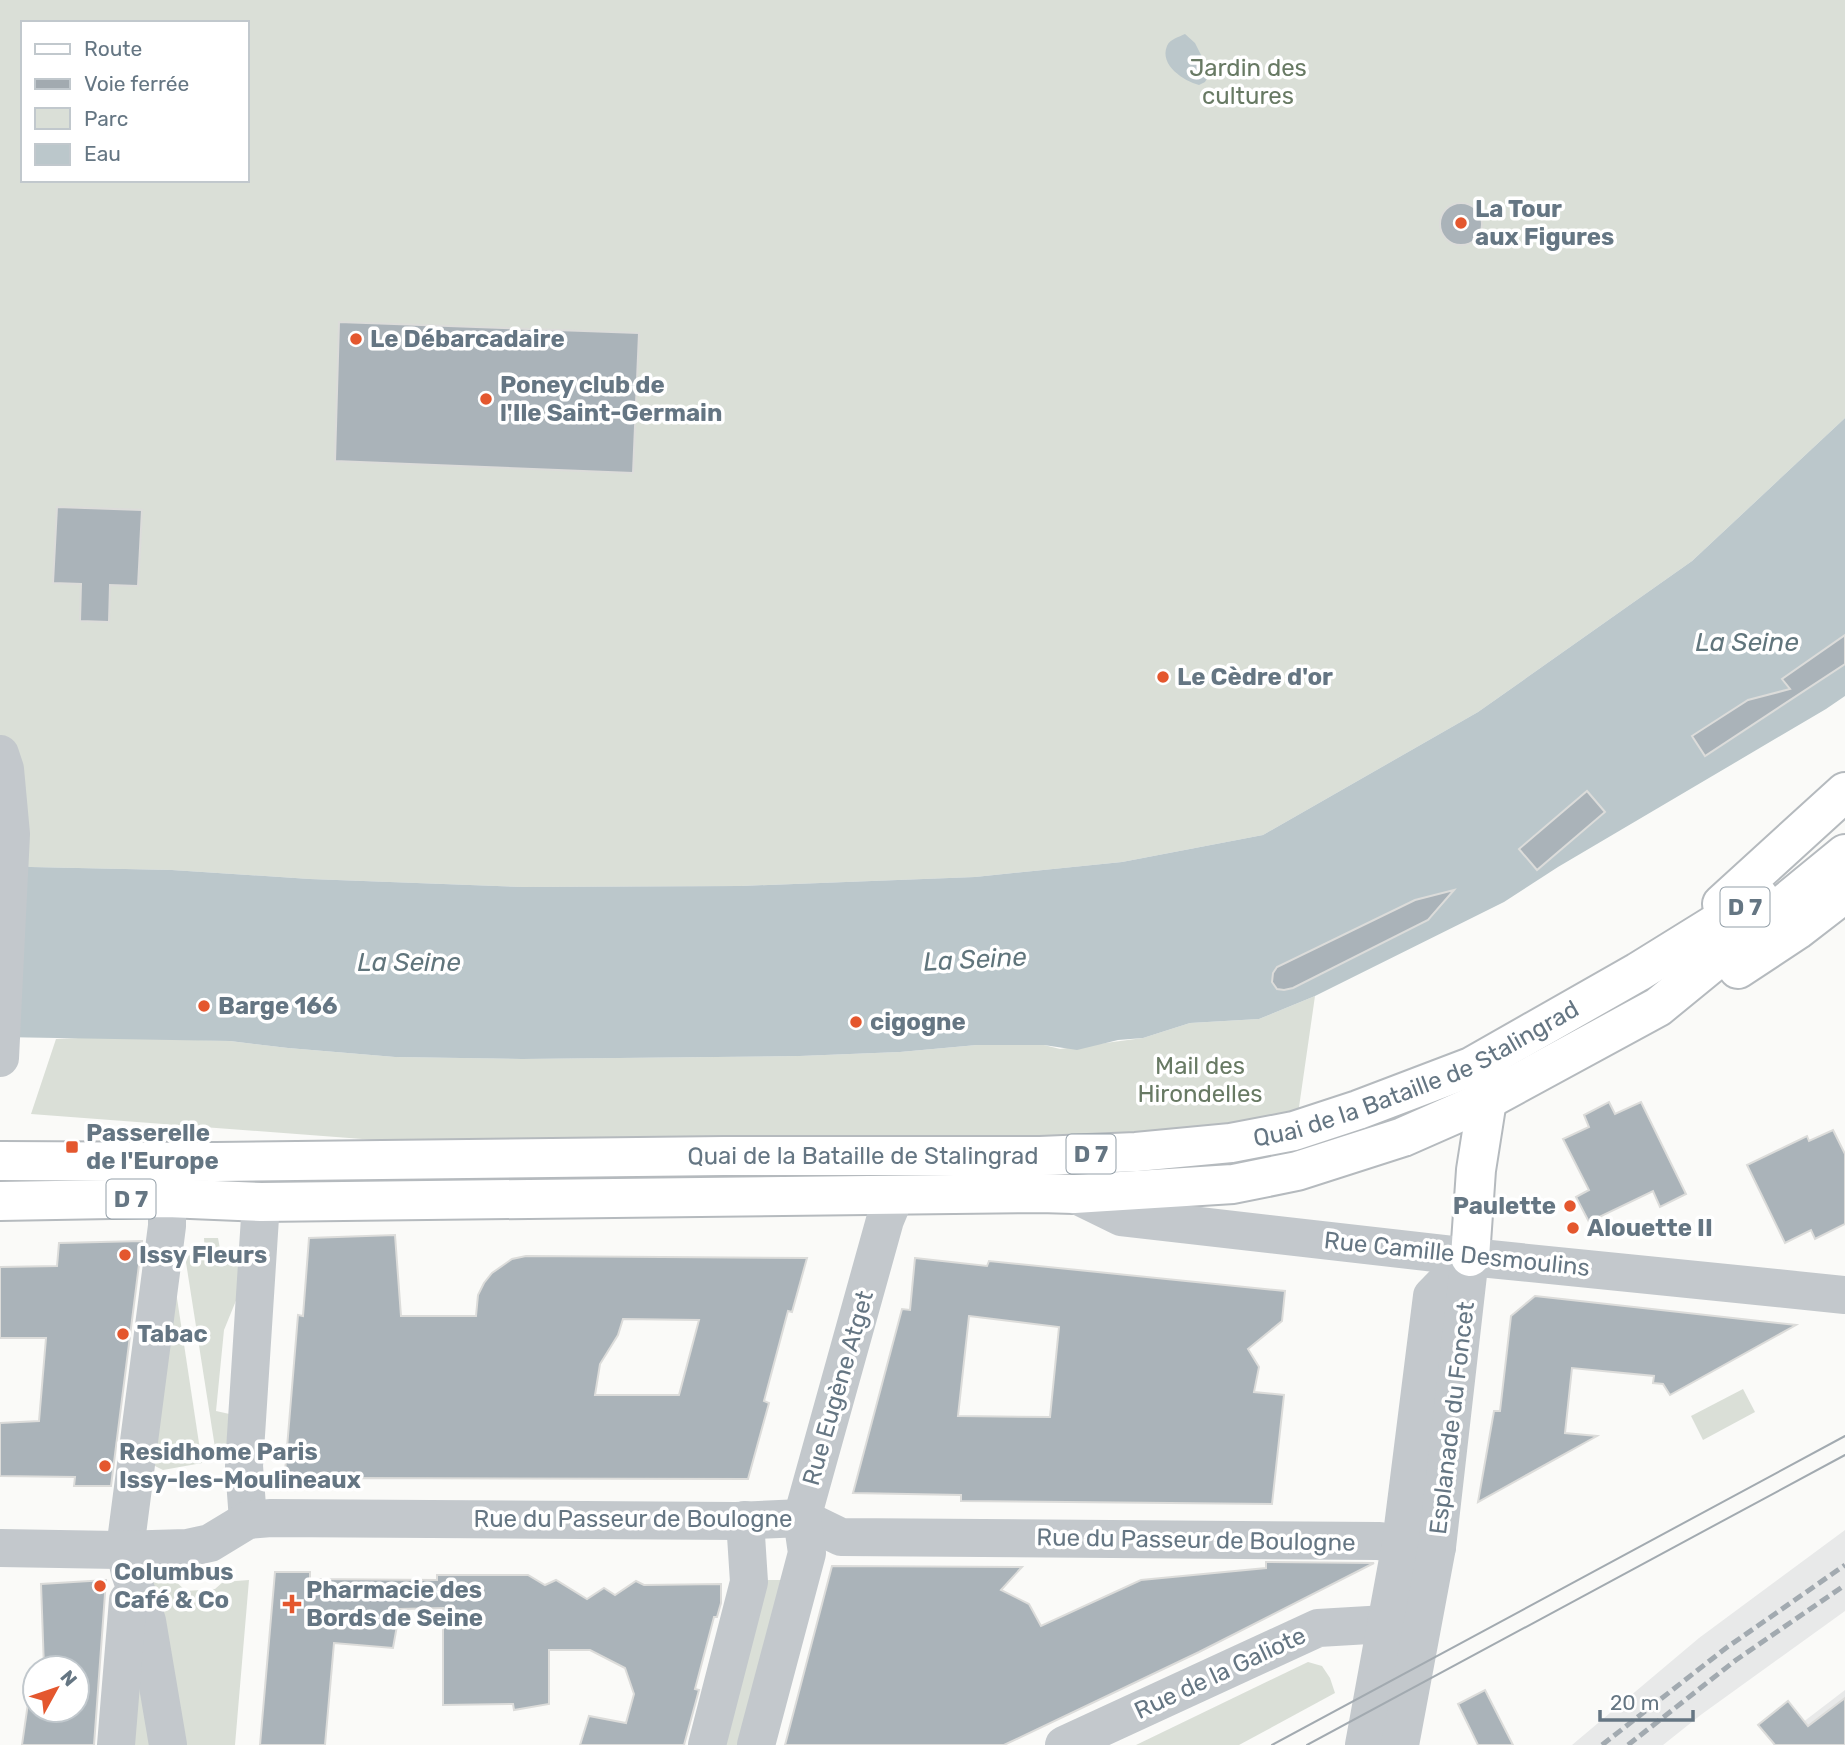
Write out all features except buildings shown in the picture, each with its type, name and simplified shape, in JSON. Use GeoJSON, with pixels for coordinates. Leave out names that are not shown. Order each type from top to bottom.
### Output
{"type":"FeatureCollection","features":[{"type":"Feature","properties":{"kind":"main road"},"geometry":{"type":"LineString","coordinates":[[1638,971],[1735,894],[1845,792]]}},
{"type":"Feature","properties":{"kind":"main road","name":"D 7"},"geometry":{"type":"LineString","coordinates":[[1638,971],[1748,905],[1845,833]]}},
{"type":"Feature","properties":{"kind":"main road","name":"D 7"},"geometry":{"type":"LineString","coordinates":[[1658,1007],[1845,854]]}},
{"type":"Feature","properties":{"kind":"main road"},"geometry":{"type":"LineString","coordinates":[[1658,1007],[1701,993],[1797,930],[1845,892]]}},
{"type":"Feature","properties":{"kind":"main road","name":"Quai de la Bataille de Stalingrad"},"geometry":{"type":"LineString","coordinates":[[0,1161],[1040,1156],[1136,1152],[1231,1143],[1294,1131],[1471,1068],[1638,971]]}},
{"type":"Feature","properties":{"kind":"main road","name":"Quai de la Bataille de Stalingrad"},"geometry":{"type":"LineString","coordinates":[[1,1199],[167,1198],[261,1202],[454,1198],[1074,1194],[1233,1184],[1297,1171],[1403,1137],[1488,1100],[1658,1007]]}},
{"type":"Feature","properties":{"kind":"main road"},"geometry":{"type":"LineString","coordinates":[[1470,1257],[1477,1160],[1488,1100]]}},
{"type":"Feature","properties":{"kind":"main road"},"geometry":{"type":"LineString","coordinates":[[216,1162],[261,1202],[317,1160]]}},
{"type":"Feature","properties":{"kind":"street"},"geometry":{"type":"LineString","coordinates":[[0,754],[5,769],[11,834],[0,1058]]}},
{"type":"Feature","properties":{"kind":"street","name":"Rue Camille Desmoulins"},"geometry":{"type":"LineString","coordinates":[[1074,1194],[1121,1217],[1470,1257],[1845,1295]]}},
{"type":"Feature","properties":{"kind":"street","name":"Rue Eugène Atget"},"geometry":{"type":"LineString","coordinates":[[756,1745],[807,1553],[802,1518],[895,1196]]}},
{"type":"Feature","properties":{"kind":"street"},"geometry":{"type":"LineString","coordinates":[[116,1745],[134,1483],[167,1226],[167,1198]]}},
{"type":"Feature","properties":{"kind":"street"},"geometry":{"type":"LineString","coordinates":[[0,1548],[127,1561],[209,1543],[248,1520],[244,1466],[261,1202]]}},
{"type":"Feature","properties":{"kind":"street","name":"Esplanade du Foncet"},"geometry":{"type":"LineString","coordinates":[[1405,1626],[1419,1545],[1432,1296],[1470,1257]]}},
{"type":"Feature","properties":{"kind":"street"},"geometry":{"type":"LineString","coordinates":[[223,1409],[230,1330],[256,1288]]}},
{"type":"Feature","properties":{"kind":"street","name":"Rue du Passeur de Boulogne"},"geometry":{"type":"LineString","coordinates":[[248,1520],[802,1518],[841,1537],[1096,1538],[1419,1545]]}},
{"type":"Feature","properties":{"kind":"street"},"geometry":{"type":"LineString","coordinates":[[707,1745],[749,1582],[745,1520]]}},
{"type":"Feature","properties":{"kind":"street"},"geometry":{"type":"LineString","coordinates":[[127,1561],[146,1621],[168,1745]]}},
{"type":"Feature","properties":{"kind":"street"},"geometry":{"type":"LineString","coordinates":[[1364,1745],[1405,1626]]}},
{"type":"Feature","properties":{"kind":"street"},"geometry":{"type":"LineString","coordinates":[[1400,1745],[1405,1626]]}},
{"type":"Feature","properties":{"kind":"street","name":"Rue de la Galiote"},"geometry":{"type":"LineString","coordinates":[[1064,1745],[1318,1628],[1405,1626]]}},
{"type":"Feature","properties":{"kind":"shaded area"},"geometry":{"type":"Polygon","coordinates":[[[1845,1530],[1845,1611],[1663,1745],[1572,1745],[1699,1638],[1845,1530]]]}},
{"type":"Feature","properties":{"kind":"shaded area"},"geometry":{"type":"Polygon","coordinates":[[[1845,1690],[1845,1745],[1773,1745],[1845,1690]]]}},
{"type":"Feature","properties":{"kind":"green space","name":"Jardin des cultures"},"geometry":{"type":"Polygon","coordinates":[[[0,0],[1845,0],[1845,418],[1692,561],[1478,712],[1263,835],[1122,862],[975,877],[741,886],[522,887],[310,879],[172,870],[31,867],[0,863],[0,0]]]}},
{"type":"Feature","properties":{"kind":"green space","name":"Mail des Hirondelles"},"geometry":{"type":"Polygon","coordinates":[[[1315,996],[1296,1128],[986,1154],[521,1151],[31,1114],[56,1039],[101,1037],[230,1041],[395,1057],[522,1059],[800,1056],[900,1052],[977,1045],[1044,1045],[1060,1049],[1143,1038],[1190,1023],[1259,1019],[1315,996]]]}},
{"type":"Feature","properties":{"kind":"green space"},"geometry":{"type":"Polygon","coordinates":[[[204,1238],[218,1238],[220,1249],[242,1250],[244,1281],[224,1330],[216,1411],[234,1415],[229,1455],[216,1454],[185,1256],[205,1253],[204,1238]]]}},
{"type":"Feature","properties":{"kind":"green space"},"geometry":{"type":"Polygon","coordinates":[[[175,1285],[202,1463],[163,1470],[149,1463],[175,1285]]]}},
{"type":"Feature","properties":{"kind":"green space"},"geometry":{"type":"Polygon","coordinates":[[[1743,1389],[1755,1412],[1703,1440],[1691,1416],[1743,1389]]]}},
{"type":"Feature","properties":{"kind":"green space"},"geometry":{"type":"Polygon","coordinates":[[[174,1580],[186,1591],[215,1589],[223,1582],[249,1580],[235,1745],[121,1745],[148,1582],[174,1580]]]}},
{"type":"Feature","properties":{"kind":"green space"},"geometry":{"type":"Polygon","coordinates":[[[761,1580],[788,1580],[743,1745],[716,1745],[761,1580]]]}},
{"type":"Feature","properties":{"kind":"green space"},"geometry":{"type":"Polygon","coordinates":[[[1308,1662],[1322,1666],[1335,1693],[1239,1745],[1136,1745],[1308,1662]]]}},
{"type":"Feature","properties":{"kind":"water"},"geometry":{"type":"Polygon","coordinates":[[[1185,34],[1195,43],[1210,73],[1205,82],[1199,85],[1174,71],[1165,53],[1168,44],[1185,34]]]}},
{"type":"Feature","properties":{"kind":"water","name":"La Seine"},"geometry":{"type":"Polygon","coordinates":[[[1845,418],[1845,696],[1504,902],[1315,996],[1259,1019],[1190,1023],[1143,1038],[1118,1040],[1077,1050],[1044,1045],[977,1045],[900,1052],[800,1056],[522,1059],[395,1057],[230,1041],[0,1037],[0,863],[31,867],[172,870],[310,879],[522,887],[741,886],[975,877],[1122,862],[1263,835],[1478,712],[1692,561],[1845,418]]]}},
{"type":"Feature","properties":{"kind":"tram line"},"geometry":{"type":"LineString","coordinates":[[1272,1745],[1845,1436]]}},
{"type":"Feature","properties":{"kind":"tram line"},"geometry":{"type":"LineString","coordinates":[[1307,1745],[1845,1455]]}},
{"type":"Feature","properties":{"kind":"railway"},"geometry":{"type":"LineString","coordinates":[[1602,1745],[1726,1648],[1845,1565]]}},
{"type":"Feature","properties":{"kind":"railway"},"geometry":{"type":"LineString","coordinates":[[1628,1745],[1736,1660],[1845,1585]]}},
{"type":"Feature","properties":{"kind":"place","name":"La Tour aux Figures"},"geometry":{"type":"Point","coordinates":[1461,223]}},
{"type":"Feature","properties":{"kind":"place","name":"Le Débarcadaire"},"geometry":{"type":"Point","coordinates":[356,339]}},
{"type":"Feature","properties":{"kind":"place","name":"Poney club de l'Ile Saint-Germain"},"geometry":{"type":"Point","coordinates":[486,399]}},
{"type":"Feature","properties":{"kind":"place","name":"Le Cèdre d'or"},"geometry":{"type":"Point","coordinates":[1163,677]}},
{"type":"Feature","properties":{"kind":"place","name":"Barge 166"},"geometry":{"type":"Point","coordinates":[204,1006]}},
{"type":"Feature","properties":{"kind":"place","name":"cigogne"},"geometry":{"type":"Point","coordinates":[856,1022]}},
{"type":"Feature","properties":{"kind":"place","name":"Passerelle de l'Europe"},"geometry":{"type":"Point","coordinates":[72,1147]}},
{"type":"Feature","properties":{"kind":"place","name":"Paulette"},"geometry":{"type":"Point","coordinates":[1570,1206]}},
{"type":"Feature","properties":{"kind":"place","name":"Alouette II"},"geometry":{"type":"Point","coordinates":[1573,1228]}},
{"type":"Feature","properties":{"kind":"place","name":"Issy Fleurs"},"geometry":{"type":"Point","coordinates":[125,1255]}},
{"type":"Feature","properties":{"kind":"place","name":"Tabac"},"geometry":{"type":"Point","coordinates":[123,1334]}},
{"type":"Feature","properties":{"kind":"place","name":"Residhome Paris Issy-les-Moulineaux"},"geometry":{"type":"Point","coordinates":[105,1466]}},
{"type":"Feature","properties":{"kind":"place","name":"Columbus Café & Co"},"geometry":{"type":"Point","coordinates":[100,1586]}},
{"type":"Feature","properties":{"kind":"place","name":"Pharmacie des Bords de Seine"},"geometry":{"type":"Point","coordinates":[292,1604]}}]}
